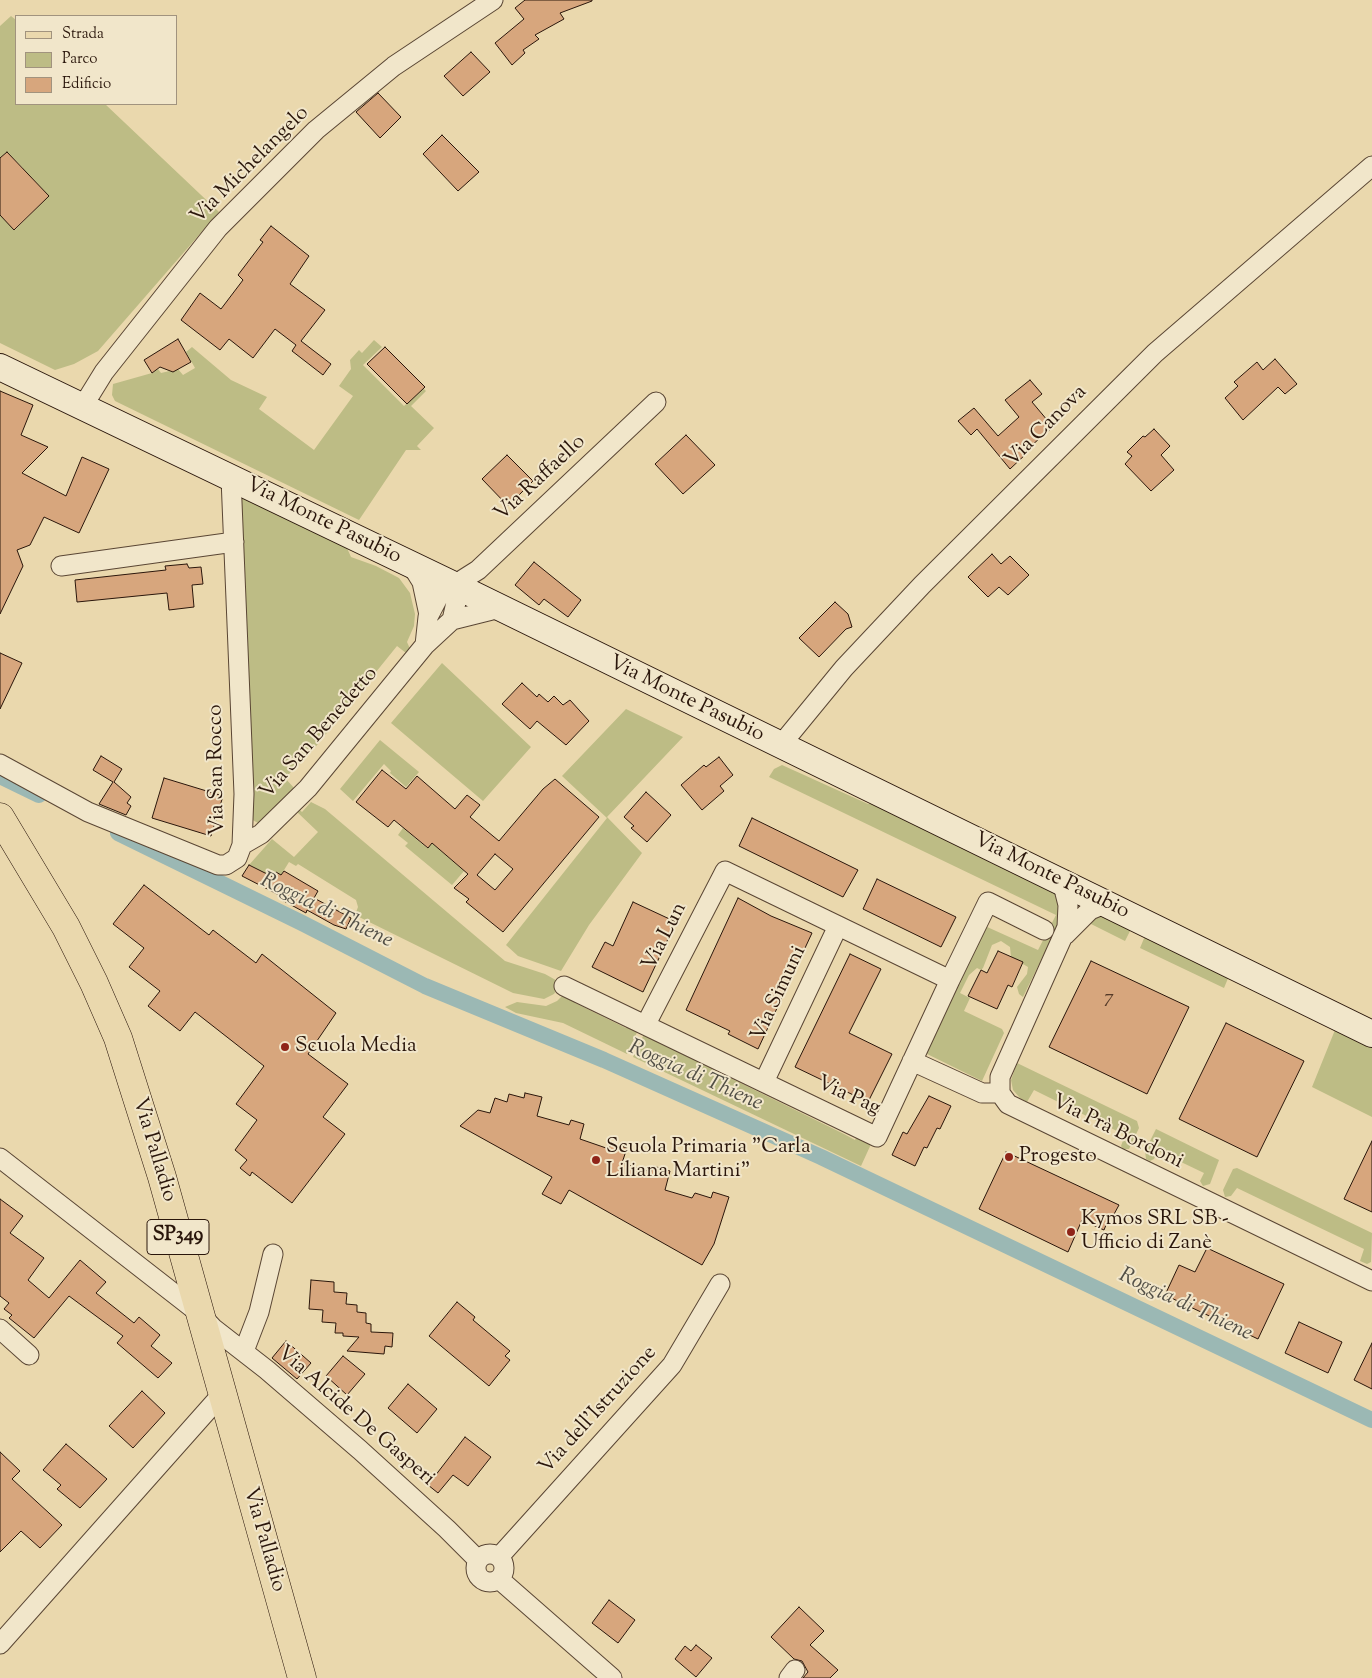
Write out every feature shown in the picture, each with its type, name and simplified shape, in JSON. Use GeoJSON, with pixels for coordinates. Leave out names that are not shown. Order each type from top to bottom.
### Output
{"type":"FeatureCollection","features":[{"type":"Feature","properties":{"kind":"main road","name":"Via Monte Pasubio"},"geometry":{"type":"LineString","coordinates":[[0,367],[454,585],[1372,1034]]}},
{"type":"Feature","properties":{"kind":"main road","name":"Via Palladio"},"geometry":{"type":"LineString","coordinates":[[0,817],[66,927],[94,983],[118,1038],[162,1177],[302,1678]]}},
{"type":"Feature","properties":{"kind":"street","name":"Via Michelangelo"},"geometry":{"type":"LineString","coordinates":[[83,406],[110,364],[218,228],[316,130],[394,66],[493,0]]}},
{"type":"Feature","properties":{"kind":"street","name":"Via Canova"},"geometry":{"type":"LineString","coordinates":[[780,746],[857,654],[1000,506],[1155,353],[1372,166]]}},
{"type":"Feature","properties":{"kind":"street","name":"Via Raffaello"},"geometry":{"type":"LineString","coordinates":[[454,585],[478,570],[656,402]]}},
{"type":"Feature","properties":{"kind":"street","name":"Via San Rocco"},"geometry":{"type":"LineString","coordinates":[[0,764],[88,812],[218,865],[233,862],[240,853],[242,845],[244,794],[231,478]]}},
{"type":"Feature","properties":{"kind":"street"},"geometry":{"type":"LineString","coordinates":[[61,566],[234,542]]}},
{"type":"Feature","properties":{"kind":"street"},"geometry":{"type":"LineString","coordinates":[[412,566],[422,582],[429,615],[425,645]]}},
{"type":"Feature","properties":{"kind":"street"},"geometry":{"type":"LineString","coordinates":[[429,615],[440,594],[454,585],[457,598],[452,620],[500,608]]}},
{"type":"Feature","properties":{"kind":"street","name":"Via San Benedetto"},"geometry":{"type":"LineString","coordinates":[[242,845],[261,834],[308,788],[425,645],[452,620]]}},
{"type":"Feature","properties":{"kind":"street","name":"Via Lun"},"geometry":{"type":"LineString","coordinates":[[646,1024],[724,871],[838,926]]}},
{"type":"Feature","properties":{"kind":"street"},"geometry":{"type":"LineString","coordinates":[[912,1061],[982,1093],[1000,1094],[1000,1077],[1064,938],[1068,910],[1062,881]]}},
{"type":"Feature","properties":{"kind":"street","name":"Via Pag"},"geometry":{"type":"LineString","coordinates":[[564,986],[877,1137],[988,902],[1044,930]]}},
{"type":"Feature","properties":{"kind":"street"},"geometry":{"type":"LineString","coordinates":[[1064,938],[1090,910],[1107,903]]}},
{"type":"Feature","properties":{"kind":"street"},"geometry":{"type":"LineString","coordinates":[[838,926],[950,980]]}},
{"type":"Feature","properties":{"kind":"street","name":"Via Simuni"},"geometry":{"type":"LineString","coordinates":[[764,1082],[838,926]]}},
{"type":"Feature","properties":{"kind":"street","name":"Via Prà Bordoni"},"geometry":{"type":"LineString","coordinates":[[1000,1094],[1008,1104],[1023,1112],[1372,1281]]}},
{"type":"Feature","properties":{"kind":"street","name":"Via Alcide De Gasperi"},"geometry":{"type":"LineString","coordinates":[[2,1165],[199,1313],[213,1328],[244,1351],[360,1450],[447,1529],[478,1560],[476,1569],[481,1578],[491,1582],[499,1579],[612,1678]]}},
{"type":"Feature","properties":{"kind":"street"},"geometry":{"type":"LineString","coordinates":[[244,1351],[259,1312],[273,1254]]}},
{"type":"Feature","properties":{"kind":"street","name":"Via dell'Istruzione"},"geometry":{"type":"LineString","coordinates":[[499,1557],[672,1365],[720,1284]]}},
{"type":"Feature","properties":{"kind":"street"},"geometry":{"type":"LineString","coordinates":[[0,1329],[29,1355]]}},
{"type":"Feature","properties":{"kind":"street"},"geometry":{"type":"LineString","coordinates":[[0,1644],[222,1394]]}},
{"type":"Feature","properties":{"kind":"street"},"geometry":{"type":"LineString","coordinates":[[478,1560],[488,1554],[499,1557],[504,1568],[499,1579]]}},
{"type":"Feature","properties":{"kind":"green space"},"geometry":{"type":"Polygon","coordinates":[[[11,16],[15,19],[15,105],[106,105],[219,212],[98,351],[74,364],[55,370],[0,343],[0,215],[15,230],[49,196],[32,178],[15,175],[23,168],[7,152],[0,158],[0,26],[11,16]]]}},
{"type":"Feature","properties":{"kind":"green space"},"geometry":{"type":"Polygon","coordinates":[[[374,340],[382,347],[363,365],[404,406],[423,388],[426,391],[411,406],[434,428],[417,446],[421,450],[406,450],[359,520],[115,401],[112,395],[113,384],[152,373],[158,369],[161,373],[178,369],[183,375],[195,368],[186,352],[192,347],[231,380],[267,397],[259,409],[314,450],[353,396],[339,386],[351,369],[350,360],[359,350],[362,353],[374,340]]]}},
{"type":"Feature","properties":{"kind":"green space"},"geometry":{"type":"Polygon","coordinates":[[[242,497],[347,548],[351,557],[376,566],[399,578],[410,593],[415,614],[414,626],[407,642],[411,651],[406,653],[397,646],[313,750],[285,778],[295,789],[258,823],[251,819],[238,499],[242,497]]]}},
{"type":"Feature","properties":{"kind":"green space"},"geometry":{"type":"Polygon","coordinates":[[[442,663],[531,747],[483,801],[391,723],[442,663]]]}},
{"type":"Feature","properties":{"kind":"green space"},"geometry":{"type":"Polygon","coordinates":[[[626,709],[683,737],[607,817],[642,853],[589,925],[561,971],[518,956],[506,945],[607,818],[562,776],[626,709]]]}},
{"type":"Feature","properties":{"kind":"green space"},"geometry":{"type":"Polygon","coordinates":[[[380,740],[419,772],[406,787],[390,773],[391,771],[384,764],[353,801],[340,789],[380,740]]]}},
{"type":"Feature","properties":{"kind":"green space"},"geometry":{"type":"Polygon","coordinates":[[[782,765],[868,804],[874,803],[1054,886],[1062,917],[1023,997],[1019,994],[1017,987],[1027,974],[1028,967],[1011,957],[1010,947],[1001,941],[992,945],[983,968],[981,970],[977,968],[969,975],[960,993],[970,998],[964,1011],[1002,1029],[1004,1033],[982,1081],[923,1052],[985,926],[1038,950],[1056,915],[769,777],[774,769],[782,765]]]}},
{"type":"Feature","properties":{"kind":"green space"},"geometry":{"type":"Polygon","coordinates":[[[311,802],[325,809],[505,961],[545,974],[561,983],[554,994],[544,999],[513,993],[355,915],[358,907],[356,900],[298,864],[296,866],[289,862],[281,875],[276,872],[273,877],[249,865],[272,839],[294,857],[318,832],[297,812],[299,809],[302,812],[311,802]]]}},
{"type":"Feature","properties":{"kind":"green space"},"geometry":{"type":"Polygon","coordinates":[[[403,828],[427,848],[432,843],[464,871],[452,885],[405,846],[408,843],[398,835],[403,828]]]}},
{"type":"Feature","properties":{"kind":"green space"},"geometry":{"type":"Polygon","coordinates":[[[1098,913],[1131,929],[1125,941],[1085,921],[1098,913]]]}},
{"type":"Feature","properties":{"kind":"green space"},"geometry":{"type":"Polygon","coordinates":[[[1145,936],[1229,976],[1224,988],[1140,948],[1145,936]]]}},
{"type":"Feature","properties":{"kind":"green space"},"geometry":{"type":"Polygon","coordinates":[[[563,995],[577,998],[575,1003],[626,1028],[628,1023],[639,1028],[627,1054],[563,1023],[516,1013],[505,1007],[517,1002],[546,1006],[557,1001],[563,995]]]}},
{"type":"Feature","properties":{"kind":"green space"},"geometry":{"type":"Polygon","coordinates":[[[1337,1025],[1372,1042],[1372,1117],[1312,1087],[1337,1025]]]}},
{"type":"Feature","properties":{"kind":"green space"},"geometry":{"type":"Polygon","coordinates":[[[645,1032],[704,1059],[702,1064],[855,1140],[858,1134],[872,1142],[861,1166],[633,1057],[645,1032]]]}},
{"type":"Feature","properties":{"kind":"green space"},"geometry":{"type":"Polygon","coordinates":[[[1017,1063],[1137,1121],[1139,1128],[1129,1149],[1123,1149],[1121,1146],[1125,1135],[1034,1090],[1027,1102],[1020,1098],[1013,1090],[1011,1080],[1017,1063]]]}},
{"type":"Feature","properties":{"kind":"green space"},"geometry":{"type":"Polygon","coordinates":[[[1156,1129],[1219,1160],[1210,1184],[1203,1186],[1200,1181],[1204,1173],[1158,1151],[1154,1159],[1150,1161],[1146,1159],[1145,1151],[1156,1129]]]}},
{"type":"Feature","properties":{"kind":"green space"},"geometry":{"type":"Polygon","coordinates":[[[1237,1168],[1372,1233],[1371,1262],[1367,1264],[1360,1261],[1364,1249],[1237,1188],[1231,1196],[1225,1197],[1223,1190],[1233,1169],[1237,1168]]]}},
{"type":"Feature","properties":{"kind":"building"},"geometry":{"type":"Polygon","coordinates":[[[525,0],[592,1],[560,13],[564,19],[535,35],[539,39],[523,50],[525,53],[512,65],[495,43],[524,19],[515,8],[525,0]]]}},
{"type":"Feature","properties":{"kind":"building"},"geometry":{"type":"Polygon","coordinates":[[[471,52],[490,72],[463,96],[444,76],[471,52]]]}},
{"type":"Feature","properties":{"kind":"building"},"geometry":{"type":"Polygon","coordinates":[[[378,93],[401,117],[380,138],[356,112],[378,93]]]}},
{"type":"Feature","properties":{"kind":"building"},"geometry":{"type":"Polygon","coordinates":[[[442,135],[479,172],[458,191],[423,154],[442,135]]]}},
{"type":"Feature","properties":{"kind":"building"},"geometry":{"type":"Polygon","coordinates":[[[7,152],[49,196],[14,230],[0,215],[0,158],[7,152]]]}},
{"type":"Feature","properties":{"kind":"building"},"geometry":{"type":"Polygon","coordinates":[[[271,226],[309,256],[290,284],[325,310],[301,341],[331,364],[323,375],[292,351],[296,345],[275,329],[253,358],[229,339],[220,350],[181,320],[200,293],[221,309],[243,280],[238,275],[263,242],[260,240],[271,226]]]}},
{"type":"Feature","properties":{"kind":"building"},"geometry":{"type":"Polygon","coordinates":[[[178,339],[191,362],[173,372],[160,367],[152,373],[144,360],[178,339]]]}},
{"type":"Feature","properties":{"kind":"building"},"geometry":{"type":"Polygon","coordinates":[[[385,347],[425,387],[407,404],[367,364],[385,347]]]}},
{"type":"Feature","properties":{"kind":"building"},"geometry":{"type":"Polygon","coordinates":[[[1275,359],[1297,384],[1285,394],[1278,387],[1243,420],[1225,398],[1238,386],[1234,382],[1257,362],[1263,370],[1275,359]]]}},
{"type":"Feature","properties":{"kind":"building"},"geometry":{"type":"Polygon","coordinates":[[[1030,380],[1042,394],[1032,402],[1053,427],[1025,451],[1027,453],[1010,469],[977,429],[971,435],[958,421],[974,408],[998,436],[1019,417],[1005,400],[1030,380]]]}},
{"type":"Feature","properties":{"kind":"building"},"geometry":{"type":"Polygon","coordinates":[[[0,391],[33,405],[21,435],[48,447],[22,473],[66,496],[82,457],[109,469],[79,533],[44,517],[30,545],[17,550],[23,566],[0,614],[0,391]]]}},
{"type":"Feature","properties":{"kind":"building"},"geometry":{"type":"Polygon","coordinates":[[[1154,429],[1170,446],[1161,455],[1174,470],[1151,491],[1125,464],[1132,456],[1127,452],[1143,436],[1145,437],[1154,429]]]}},
{"type":"Feature","properties":{"kind":"building"},"geometry":{"type":"Polygon","coordinates":[[[686,435],[715,465],[683,494],[655,464],[686,435]]]}},
{"type":"Feature","properties":{"kind":"building"},"geometry":{"type":"Polygon","coordinates":[[[507,455],[533,481],[508,506],[482,479],[507,455]]]}},
{"type":"Feature","properties":{"kind":"building"},"geometry":{"type":"Polygon","coordinates":[[[992,554],[1001,564],[1010,556],[1029,575],[1008,595],[999,587],[988,597],[968,577],[992,554]]]}},
{"type":"Feature","properties":{"kind":"building"},"geometry":{"type":"Polygon","coordinates":[[[534,562],[581,600],[568,617],[544,599],[539,605],[515,585],[534,562]]]}},
{"type":"Feature","properties":{"kind":"building"},"geometry":{"type":"Polygon","coordinates":[[[187,564],[189,568],[201,567],[203,584],[192,585],[194,607],[169,610],[167,593],[77,602],[75,580],[166,570],[165,566],[187,564]]]}},
{"type":"Feature","properties":{"kind":"building"},"geometry":{"type":"Polygon","coordinates":[[[835,602],[848,614],[852,627],[846,629],[819,657],[799,638],[835,602]]]}},
{"type":"Feature","properties":{"kind":"building"},"geometry":{"type":"Polygon","coordinates":[[[0,653],[22,663],[0,709],[0,653]]]}},
{"type":"Feature","properties":{"kind":"building"},"geometry":{"type":"Polygon","coordinates":[[[522,683],[537,697],[539,694],[548,702],[554,696],[563,705],[570,700],[589,721],[566,745],[537,721],[530,729],[502,704],[522,683]]]}},
{"type":"Feature","properties":{"kind":"building"},"geometry":{"type":"Polygon","coordinates":[[[101,756],[122,769],[114,782],[131,797],[127,803],[131,806],[126,815],[99,804],[113,782],[93,770],[101,756]]]}},
{"type":"Feature","properties":{"kind":"building"},"geometry":{"type":"Polygon","coordinates":[[[719,757],[733,775],[720,786],[724,791],[702,810],[681,785],[704,765],[706,767],[719,757]]]}},
{"type":"Feature","properties":{"kind":"building"},"geometry":{"type":"Polygon","coordinates":[[[382,770],[406,789],[417,776],[455,809],[467,795],[480,805],[470,817],[499,841],[543,789],[555,779],[599,817],[503,932],[466,902],[469,899],[454,888],[468,874],[432,843],[428,848],[394,820],[388,827],[356,802],[382,770]],[[495,854],[477,875],[495,890],[513,869],[495,854]]]}},
{"type":"Feature","properties":{"kind":"building"},"geometry":{"type":"Polygon","coordinates":[[[164,778],[223,796],[211,836],[152,818],[164,778]]]}},
{"type":"Feature","properties":{"kind":"building"},"geometry":{"type":"Polygon","coordinates":[[[646,792],[671,815],[647,842],[631,828],[634,826],[624,817],[646,792]]]}},
{"type":"Feature","properties":{"kind":"building"},"geometry":{"type":"Polygon","coordinates":[[[752,818],[858,870],[843,897],[739,846],[752,818]]]}},
{"type":"Feature","properties":{"kind":"building"},"geometry":{"type":"Polygon","coordinates":[[[249,865],[273,877],[276,872],[281,875],[284,871],[318,891],[314,898],[351,918],[346,929],[334,925],[307,910],[306,913],[282,900],[283,897],[242,876],[249,865]]]}},
{"type":"Feature","properties":{"kind":"building"},"geometry":{"type":"Polygon","coordinates":[[[877,879],[956,917],[941,947],[863,909],[877,879]]]}},
{"type":"Feature","properties":{"kind":"building"},"geometry":{"type":"Polygon","coordinates":[[[144,885],[209,935],[213,930],[256,963],[262,954],[336,1013],[308,1054],[348,1084],[323,1117],[345,1134],[292,1203],[252,1172],[250,1176],[240,1168],[247,1160],[235,1150],[257,1120],[236,1104],[264,1066],[195,1012],[180,1031],[148,1006],[160,991],[129,967],[144,948],[113,924],[144,885]]]}},
{"type":"Feature","properties":{"kind":"building"},"geometry":{"type":"Polygon","coordinates":[[[738,898],[771,916],[812,933],[758,1049],[728,1034],[730,1031],[686,1010],[738,898]]]}},
{"type":"Feature","properties":{"kind":"building"},"geometry":{"type":"Polygon","coordinates":[[[633,902],[676,922],[643,992],[592,967],[605,942],[613,946],[633,902]]]}},
{"type":"Feature","properties":{"kind":"building"},"geometry":{"type":"Polygon","coordinates":[[[998,951],[1023,962],[1012,987],[1008,985],[997,1009],[968,996],[981,970],[987,973],[998,951]]]}},
{"type":"Feature","properties":{"kind":"building"},"geometry":{"type":"Polygon","coordinates":[[[850,954],[881,969],[849,1033],[892,1054],[868,1102],[795,1067],[850,954]]]}},
{"type":"Feature","properties":{"kind":"building"},"geometry":{"type":"Polygon","coordinates":[[[1091,961],[1189,1007],[1147,1094],[1049,1047],[1091,961]]]}},
{"type":"Feature","properties":{"kind":"building"},"geometry":{"type":"Polygon","coordinates":[[[1226,1023],[1304,1061],[1257,1157],[1179,1119],[1226,1023]]]}},
{"type":"Feature","properties":{"kind":"building"},"geometry":{"type":"Polygon","coordinates":[[[525,1093],[542,1097],[537,1116],[569,1125],[571,1120],[584,1124],[580,1139],[609,1149],[611,1143],[627,1148],[622,1163],[651,1172],[653,1166],[670,1171],[665,1190],[692,1198],[695,1193],[711,1198],[713,1192],[729,1197],[714,1244],[702,1265],[569,1190],[561,1204],[542,1194],[552,1177],[460,1126],[478,1110],[490,1113],[495,1098],[507,1102],[509,1094],[524,1098],[525,1093]]]}},
{"type":"Feature","properties":{"kind":"building"},"geometry":{"type":"Polygon","coordinates":[[[929,1096],[951,1106],[940,1129],[937,1128],[927,1148],[924,1147],[915,1166],[892,1155],[903,1132],[907,1134],[929,1096]]]}},
{"type":"Feature","properties":{"kind":"building"},"geometry":{"type":"Polygon","coordinates":[[[1372,1141],[1372,1212],[1344,1199],[1372,1141]]]}},
{"type":"Feature","properties":{"kind":"building"},"geometry":{"type":"Polygon","coordinates":[[[1006,1152],[1119,1205],[1113,1216],[1110,1215],[1104,1230],[1082,1220],[1068,1252],[979,1209],[1006,1152]]]}},
{"type":"Feature","properties":{"kind":"building"},"geometry":{"type":"Polygon","coordinates":[[[0,1199],[23,1216],[10,1233],[44,1258],[28,1280],[49,1298],[80,1260],[106,1282],[96,1293],[134,1323],[139,1317],[160,1335],[151,1346],[172,1363],[158,1378],[117,1343],[123,1336],[69,1296],[34,1338],[9,1318],[12,1315],[4,1309],[9,1303],[0,1296],[0,1199]]]}},
{"type":"Feature","properties":{"kind":"building"},"geometry":{"type":"Polygon","coordinates":[[[1207,1248],[1284,1284],[1258,1339],[1165,1295],[1179,1265],[1195,1272],[1207,1248]]]}},
{"type":"Feature","properties":{"kind":"building"},"geometry":{"type":"Polygon","coordinates":[[[311,1280],[334,1282],[334,1292],[347,1293],[346,1304],[357,1305],[357,1312],[366,1313],[366,1323],[371,1324],[371,1332],[393,1333],[392,1347],[385,1346],[384,1354],[347,1351],[359,1337],[343,1336],[343,1333],[335,1333],[336,1323],[322,1322],[323,1310],[309,1309],[311,1280]]]}},
{"type":"Feature","properties":{"kind":"building"},"geometry":{"type":"Polygon","coordinates":[[[457,1302],[475,1317],[473,1320],[510,1351],[505,1356],[510,1360],[489,1386],[429,1336],[457,1302]]]}},
{"type":"Feature","properties":{"kind":"building"},"geometry":{"type":"Polygon","coordinates":[[[1299,1322],[1342,1342],[1328,1373],[1285,1353],[1299,1322]]]}},
{"type":"Feature","properties":{"kind":"building"},"geometry":{"type":"Polygon","coordinates":[[[286,1341],[311,1363],[297,1379],[272,1358],[286,1341]]]}},
{"type":"Feature","properties":{"kind":"building"},"geometry":{"type":"Polygon","coordinates":[[[1372,1343],[1372,1389],[1354,1380],[1372,1343]]]}},
{"type":"Feature","properties":{"kind":"building"},"geometry":{"type":"Polygon","coordinates":[[[343,1356],[365,1374],[347,1395],[326,1376],[343,1356]]]}},
{"type":"Feature","properties":{"kind":"building"},"geometry":{"type":"Polygon","coordinates":[[[408,1384],[437,1409],[417,1433],[388,1408],[408,1384]]]}},
{"type":"Feature","properties":{"kind":"building"},"geometry":{"type":"Polygon","coordinates":[[[142,1391],[165,1413],[133,1448],[109,1426],[142,1391]]]}},
{"type":"Feature","properties":{"kind":"building"},"geometry":{"type":"Polygon","coordinates":[[[465,1437],[491,1457],[468,1486],[453,1475],[438,1493],[428,1485],[465,1437]]]}},
{"type":"Feature","properties":{"kind":"building"},"geometry":{"type":"Polygon","coordinates":[[[66,1444],[107,1479],[80,1508],[57,1489],[61,1485],[43,1470],[66,1444]]]}},
{"type":"Feature","properties":{"kind":"building"},"geometry":{"type":"Polygon","coordinates":[[[0,1452],[20,1471],[12,1479],[62,1525],[40,1548],[21,1531],[0,1552],[0,1452]]]}},
{"type":"Feature","properties":{"kind":"building"},"geometry":{"type":"Polygon","coordinates":[[[609,1600],[635,1620],[618,1643],[592,1623],[609,1600]]]}},
{"type":"Feature","properties":{"kind":"building"},"geometry":{"type":"Polygon","coordinates":[[[799,1607],[824,1631],[810,1645],[838,1670],[830,1678],[803,1678],[808,1672],[802,1661],[794,1659],[771,1637],[799,1607]]]}},
{"type":"Feature","properties":{"kind":"building"},"geometry":{"type":"Polygon","coordinates":[[[696,1645],[712,1658],[696,1677],[675,1659],[685,1646],[691,1651],[696,1645]]]}},
{"type":"Feature","properties":{"kind":"waterway","name":"Roggia di Thiene"},"geometry":{"type":"LineString","coordinates":[[0,776],[39,795]]}},
{"type":"Feature","properties":{"kind":"waterway","name":"Roggia di Thiene"},"geometry":{"type":"LineString","coordinates":[[118,833],[302,923],[425,986],[604,1060],[821,1157],[1372,1420]]}},
{"type":"Feature","properties":{"kind":"place","name":"Scuola Media"},"geometry":{"type":"Point","coordinates":[285,1047]}},
{"type":"Feature","properties":{"kind":"place","name":"Progesto"},"geometry":{"type":"Point","coordinates":[1009,1157]}},
{"type":"Feature","properties":{"kind":"place","name":"Scuola Primaria \"Carla Liliana Martini\""},"geometry":{"type":"Point","coordinates":[596,1160]}},
{"type":"Feature","properties":{"kind":"place","name":"Kymos SRL SB - Ufficio di Zanè"},"geometry":{"type":"Point","coordinates":[1071,1232]}}]}
